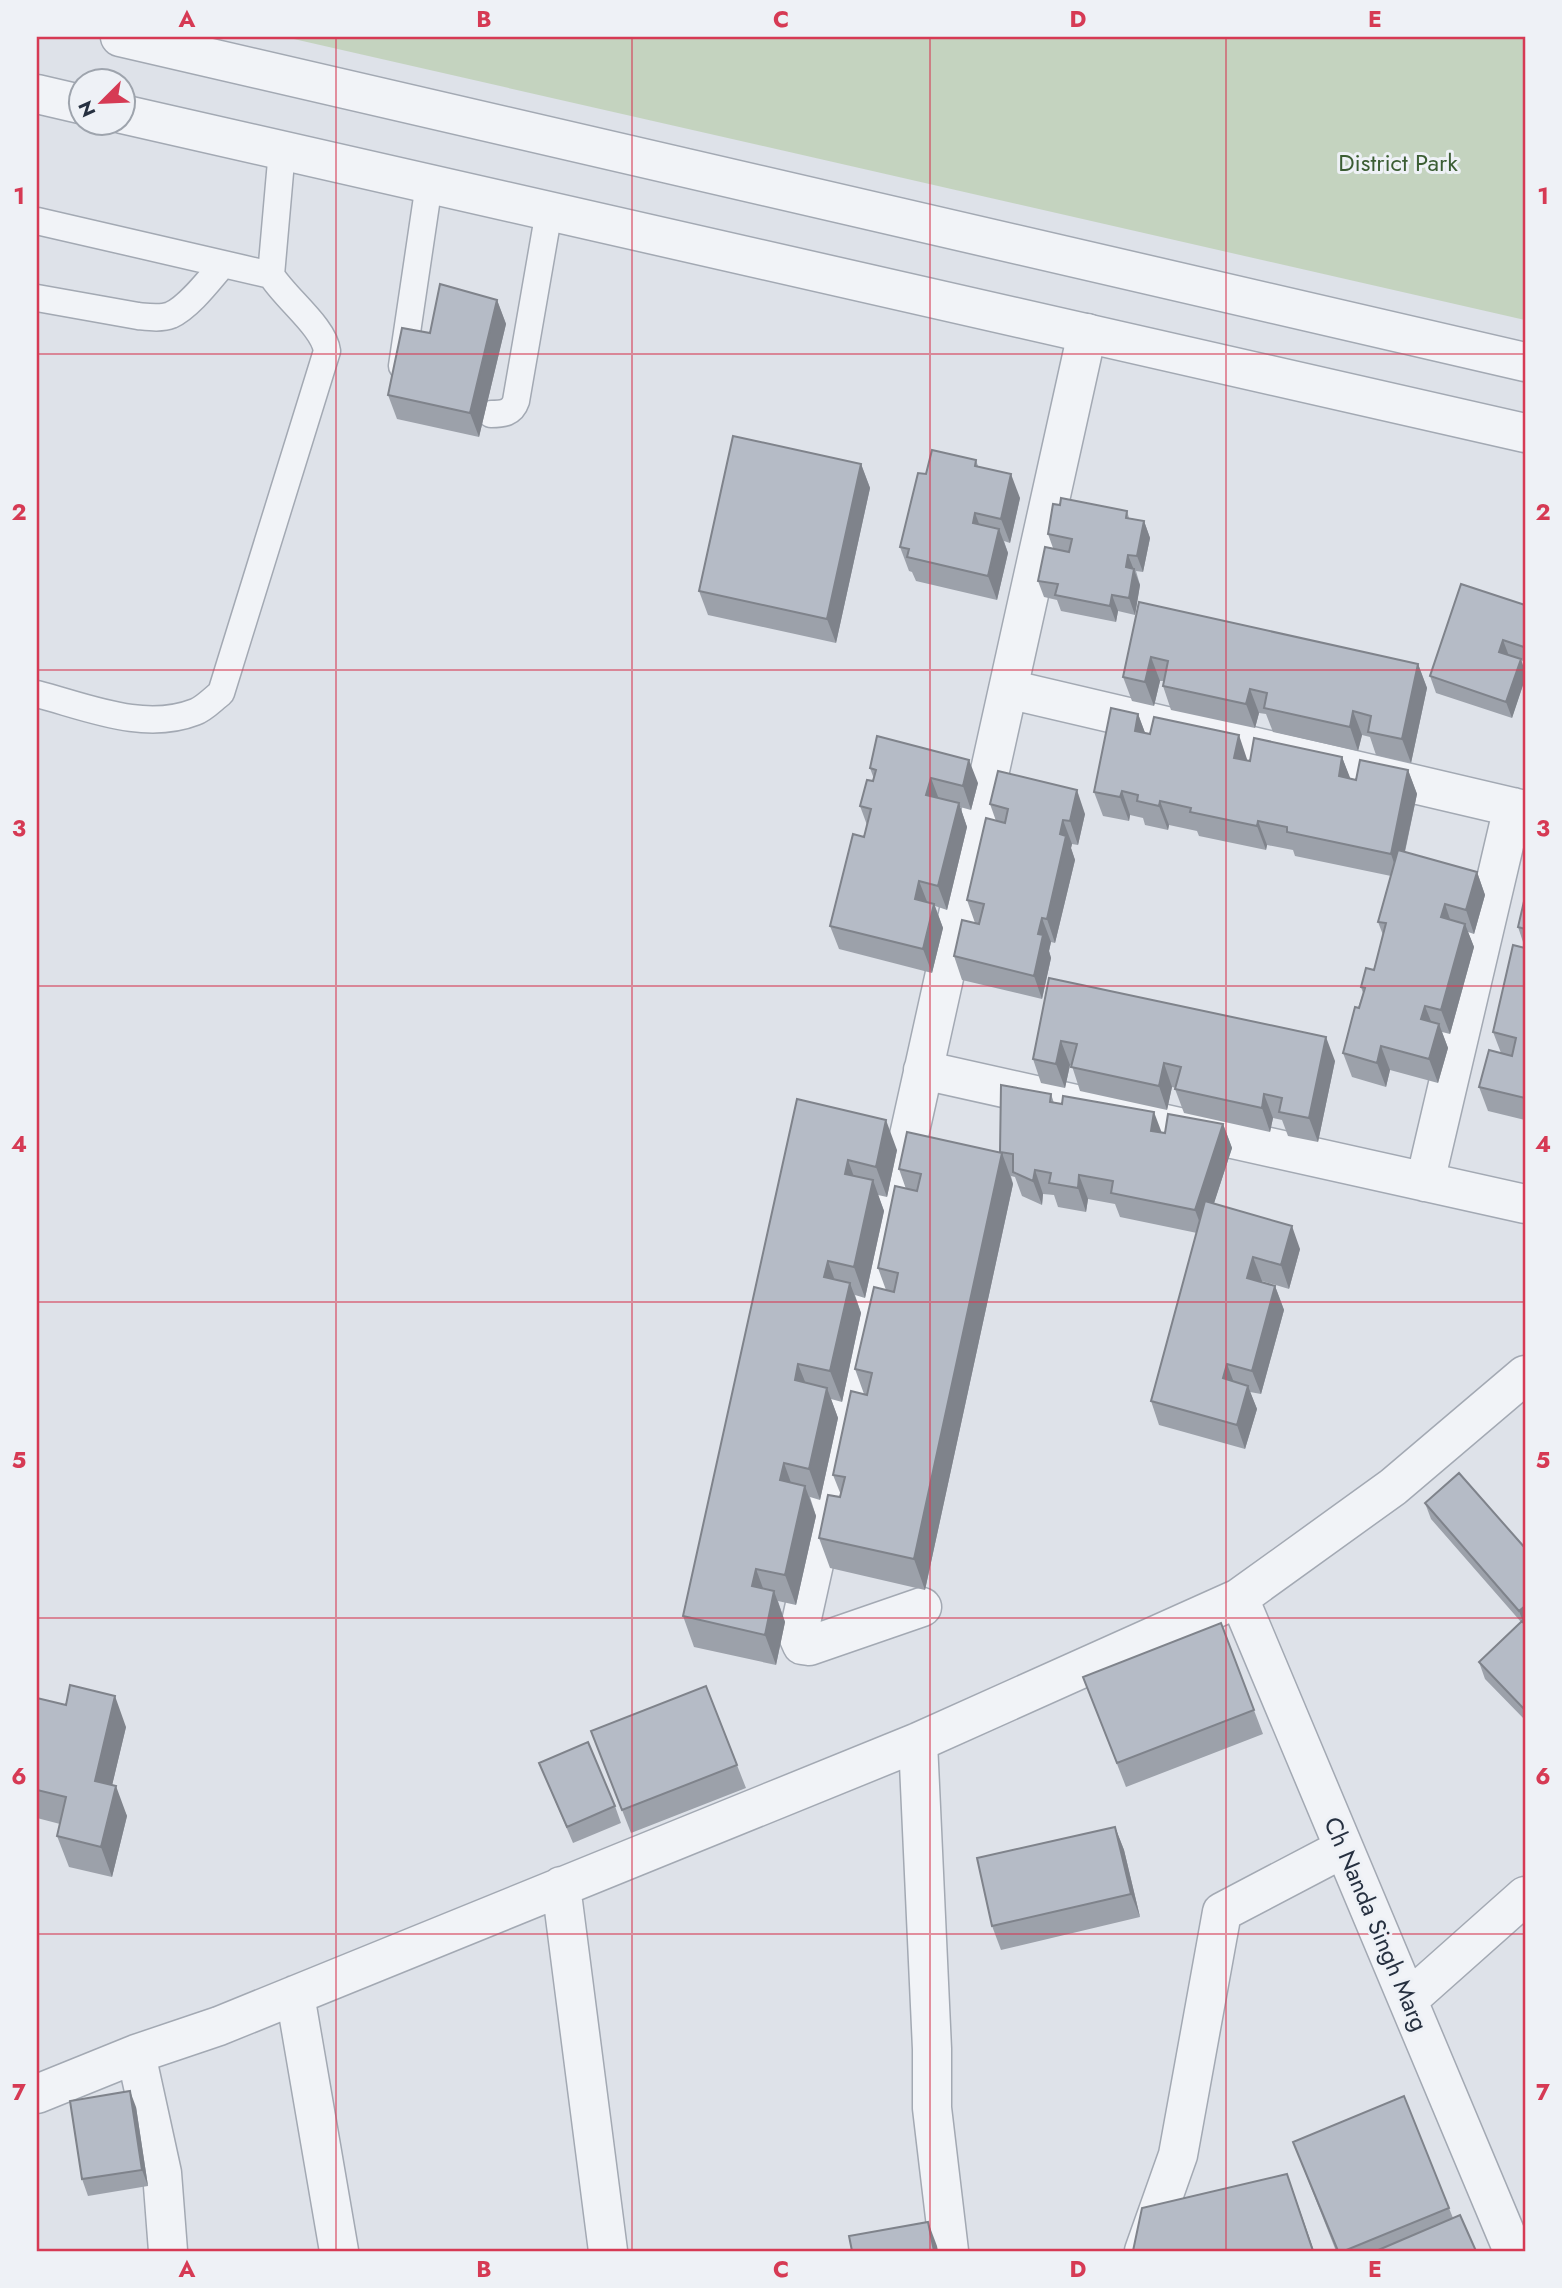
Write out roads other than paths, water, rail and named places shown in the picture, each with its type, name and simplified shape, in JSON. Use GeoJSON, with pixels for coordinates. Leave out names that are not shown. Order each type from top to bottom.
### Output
{"type":"FeatureCollection","features":[{"type":"Feature","properties":{"kind":"street"},"geometry":{"type":"LineString","coordinates":[[120,37],[1525,362]]}},
{"type":"Feature","properties":{"kind":"street"},"geometry":{"type":"LineString","coordinates":[[37,94],[66,101]]}},
{"type":"Feature","properties":{"kind":"street"},"geometry":{"type":"LineString","coordinates":[[136,117],[1525,433]]}},
{"type":"Feature","properties":{"kind":"street"},"geometry":{"type":"LineString","coordinates":[[922,1607],[809,1646],[802,1645],[798,1636],[1087,333]]}},
{"type":"Feature","properties":{"kind":"street"},"geometry":{"type":"LineString","coordinates":[[1007,689],[1519,808],[1425,1182]]}},
{"type":"Feature","properties":{"kind":"street"},"geometry":{"type":"LineString","coordinates":[[923,1070],[1525,1204]]}},
{"type":"Feature","properties":{"kind":"street"},"geometry":{"type":"LineString","coordinates":[[37,2094],[136,2054],[219,2026],[918,1742],[1239,1598],[1393,1487],[1525,1375]]}},
{"type":"Feature","properties":{"kind":"street","name":"Ch Nanda Singh Marg"},"geometry":{"type":"LineString","coordinates":[[1239,1598],[1513,2251]]}},
{"type":"Feature","properties":{"kind":"street"},"geometry":{"type":"LineString","coordinates":[[918,1742],[932,2049],[932,2108],[949,2251]]}},
{"type":"Feature","properties":{"kind":"street"},"geometry":{"type":"LineString","coordinates":[[1144,2251],[1178,2155],[1222,1912],[1344,1848]]}},
{"type":"Feature","properties":{"kind":"street"},"geometry":{"type":"LineString","coordinates":[[561,1886],[608,2251]]}},
{"type":"Feature","properties":{"kind":"street"},"geometry":{"type":"LineString","coordinates":[[1408,2000],[1525,1896]]}},
{"type":"Feature","properties":{"kind":"street"},"geometry":{"type":"LineString","coordinates":[[295,1995],[339,2251]]}},
{"type":"Feature","properties":{"kind":"street"},"geometry":{"type":"LineString","coordinates":[[136,2054],[162,2173],[168,2251]]}},
{"type":"Feature","properties":{"kind":"lane"},"geometry":{"type":"LineString","coordinates":[[37,694],[132,719],[167,720],[198,712],[221,693],[327,351],[326,341],[319,331],[280,290],[271,275],[282,150]]}},
{"type":"Feature","properties":{"kind":"lane"},"geometry":{"type":"LineString","coordinates":[[400,388],[429,184]]}},
{"type":"Feature","properties":{"kind":"lane"},"geometry":{"type":"LineString","coordinates":[[491,414],[503,414],[513,408],[516,401],[549,211]]}},
{"type":"Feature","properties":{"kind":"lane"},"geometry":{"type":"LineString","coordinates":[[37,222],[271,275]]}},
{"type":"Feature","properties":{"kind":"lane"},"geometry":{"type":"LineString","coordinates":[[37,298],[155,318],[171,315],[185,305],[223,264]]}},
{"type":"Feature","properties":{"kind":"park label","name":"District Park"},"geometry":{"type":"Point","coordinates":[1398,163]}}]}
